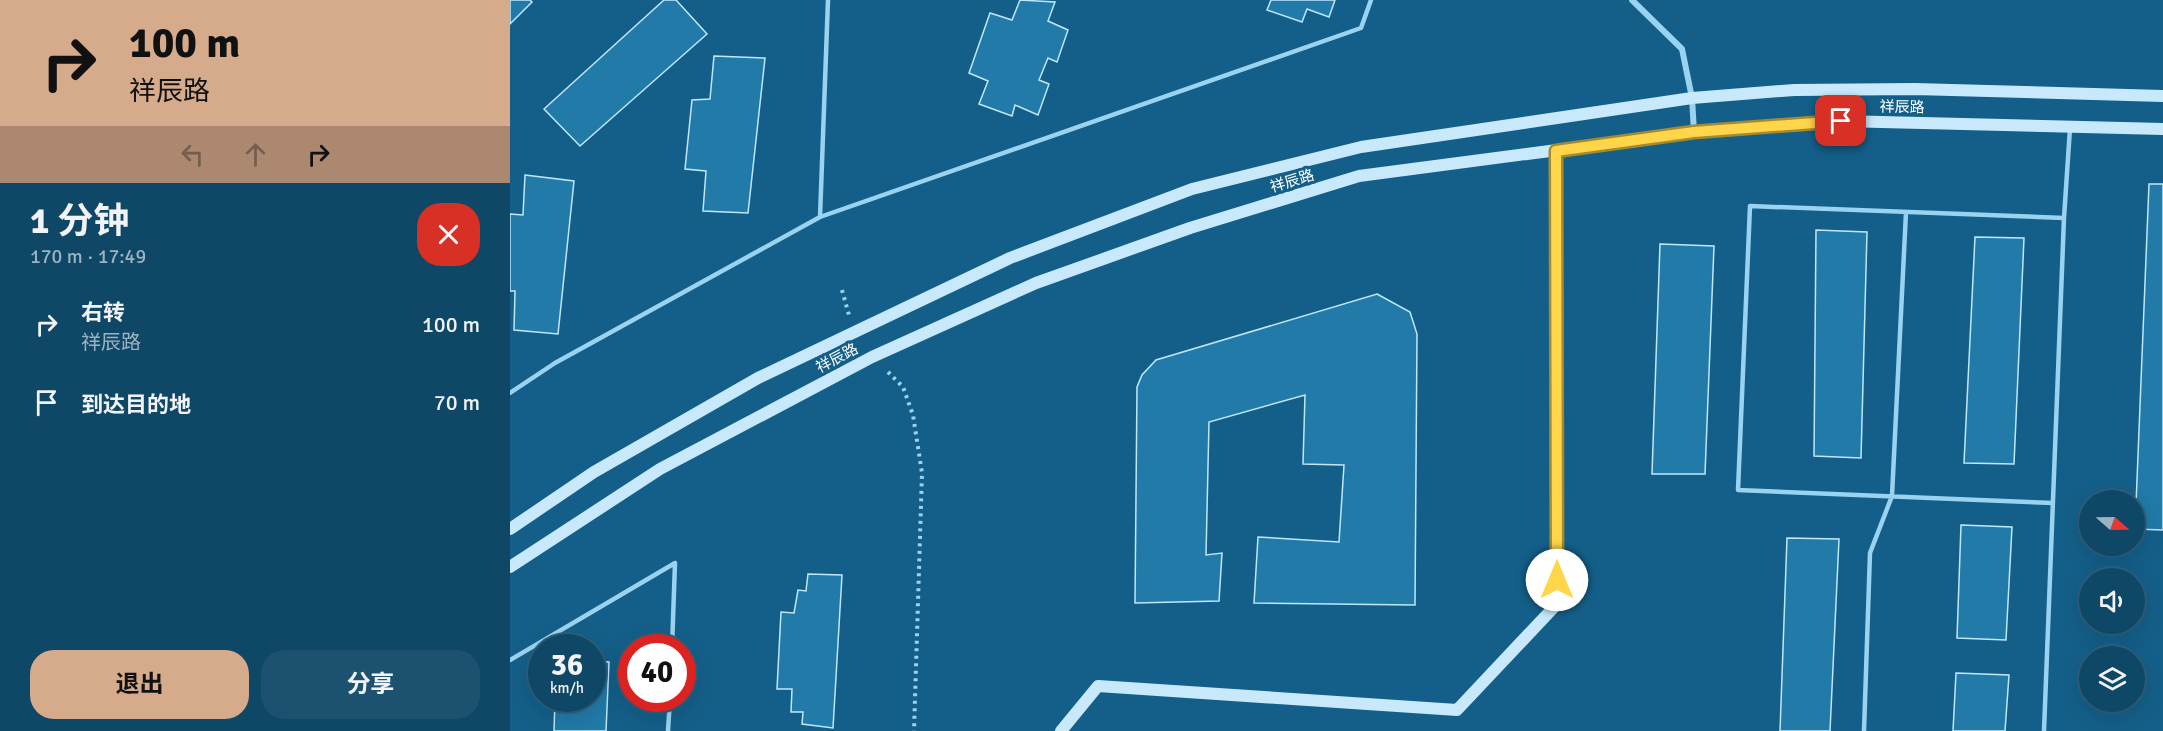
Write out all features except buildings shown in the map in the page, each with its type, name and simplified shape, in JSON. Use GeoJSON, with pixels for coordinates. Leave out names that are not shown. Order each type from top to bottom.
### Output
{"type":"FeatureCollection","features":[{"type":"Feature","properties":{"kind":"street"},"geometry":{"type":"LineString","coordinates":[[1632,0],[1682,49],[1692,98],[1694,132]]}},
{"type":"Feature","properties":{"kind":"street","name":"祥辰路"},"geometry":{"type":"LineString","coordinates":[[510,529],[615,460],[758,378],[1010,258],[1192,189],[1361,147],[1692,98],[1794,90],[1914,89],[2163,96]]}},
{"type":"Feature","properties":{"kind":"street","name":"祥辰路"},"geometry":{"type":"LineString","coordinates":[[510,567],[660,468],[872,357],[1036,283],[1190,228],[1359,176],[1694,132],[1841,121],[2163,129]]}},
{"type":"Feature","properties":{"kind":"street"},"geometry":{"type":"LineString","coordinates":[[1061,731],[1098,687],[1457,710],[1557,604],[1556,151]]}},
{"type":"Feature","properties":{"kind":"lane"},"geometry":{"type":"LineString","coordinates":[[820,217],[828,0]]}},
{"type":"Feature","properties":{"kind":"lane"},"geometry":{"type":"LineString","coordinates":[[510,393],[565,357],[820,217],[1361,28],[1371,0]]}},
{"type":"Feature","properties":{"kind":"lane"},"geometry":{"type":"LineString","coordinates":[[2044,731],[2064,218],[2070,125]]}},
{"type":"Feature","properties":{"kind":"lane"},"geometry":{"type":"LineString","coordinates":[[2053,503],[1738,490],[1750,206],[2064,218]]}},
{"type":"Feature","properties":{"kind":"lane"},"geometry":{"type":"LineString","coordinates":[[1864,731],[1870,553],[1892,496],[1906,212]]}},
{"type":"Feature","properties":{"kind":"lane"},"geometry":{"type":"LineString","coordinates":[[510,660],[675,563],[672,634]]}},
{"type":"Feature","properties":{"kind":"lane"},"geometry":{"type":"LineString","coordinates":[[668,731],[669,712]]}},
{"type":"Feature","properties":{"kind":"path"},"geometry":{"type":"LineString","coordinates":[[842,290],[854,331]]}},
{"type":"Feature","properties":{"kind":"path"},"geometry":{"type":"LineString","coordinates":[[872,357],[903,387],[913,415],[922,473],[914,731]]}},
{"type":"Feature","properties":{"kind":"route"},"geometry":{"type":"LineString","coordinates":[[1557,580],[1556,151],[1694,132],[1841,121]]}}]}
